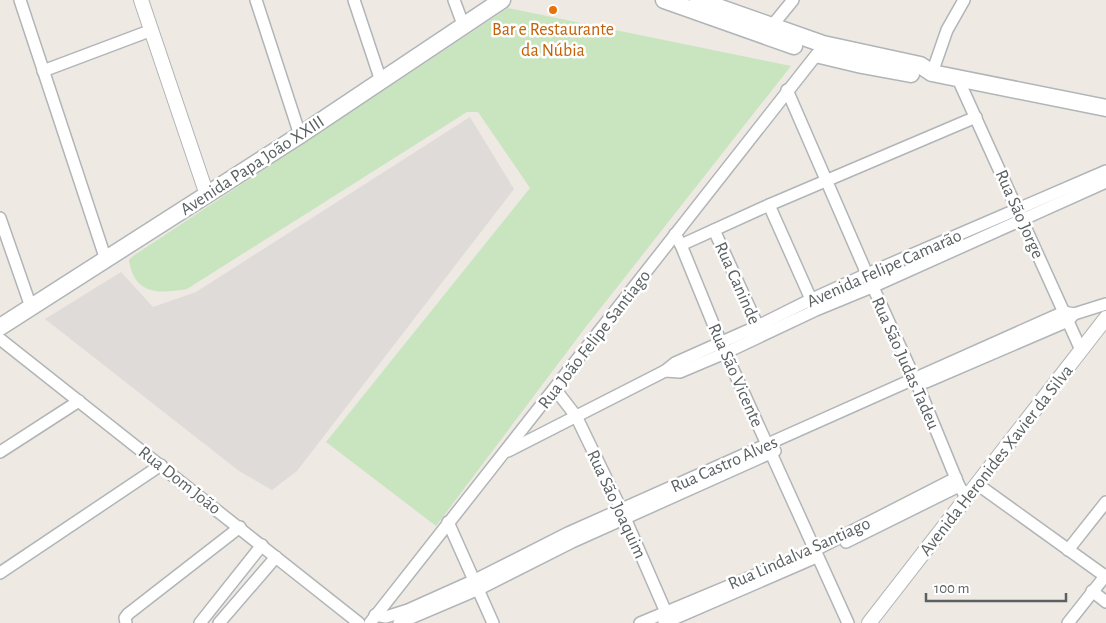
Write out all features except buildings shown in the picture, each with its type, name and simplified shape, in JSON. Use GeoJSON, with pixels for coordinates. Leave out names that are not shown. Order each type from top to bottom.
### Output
{"type":"FeatureCollection","features":[{"type":"Feature","properties":{"kind":"main road","name":"Avenida Papa João XXIII"},"geometry":{"type":"LineString","coordinates":[[0,326],[207,195],[381,82],[502,0]]}},
{"type":"Feature","properties":{"kind":"main road"},"geometry":{"type":"LineString","coordinates":[[664,0],[712,7],[822,44],[920,65],[932,73],[1106,108]]}},
{"type":"Feature","properties":{"kind":"main road"},"geometry":{"type":"LineString","coordinates":[[698,0],[817,54],[862,65],[918,75],[932,73]]}},
{"type":"Feature","properties":{"kind":"street"},"geometry":{"type":"LineString","coordinates":[[20,0],[106,260]]}},
{"type":"Feature","properties":{"kind":"street"},"geometry":{"type":"LineString","coordinates":[[142,0],[207,195]]}},
{"type":"Feature","properties":{"kind":"street"},"geometry":{"type":"LineString","coordinates":[[256,0],[300,134]]}},
{"type":"Feature","properties":{"kind":"street"},"geometry":{"type":"LineString","coordinates":[[354,0],[381,82]]}},
{"type":"Feature","properties":{"kind":"street"},"geometry":{"type":"LineString","coordinates":[[454,0],[464,27]]}},
{"type":"Feature","properties":{"kind":"street"},"geometry":{"type":"LineString","coordinates":[[771,27],[792,0]]}},
{"type":"Feature","properties":{"kind":"street"},"geometry":{"type":"LineString","coordinates":[[932,73],[947,30],[964,0]]}},
{"type":"Feature","properties":{"kind":"street"},"geometry":{"type":"LineString","coordinates":[[43,70],[152,30]]}},
{"type":"Feature","properties":{"kind":"street","name":"Rua João Felipe Santiago"},"geometry":{"type":"LineString","coordinates":[[373,619],[448,522],[678,240],[787,90],[817,54]]}},
{"type":"Feature","properties":{"kind":"street","name":"Rua São Jorge"},"geometry":{"type":"LineString","coordinates":[[958,79],[1020,215],[1069,316],[1082,350]]}},
{"type":"Feature","properties":{"kind":"street","name":"Rua São Judas Tadeu"},"geometry":{"type":"LineString","coordinates":[[787,90],[866,274],[917,382],[960,487]]}},
{"type":"Feature","properties":{"kind":"street","name":"Rua João Felipe Santiago"},"geometry":{"type":"LineString","coordinates":[[678,240],[714,230],[827,180],[976,118]]}},
{"type":"Feature","properties":{"kind":"street","name":"Avenida Felipe Camarão"},"geometry":{"type":"LineString","coordinates":[[504,453],[665,371],[675,363],[723,348],[760,331],[872,287],[1106,171]]}},
{"type":"Feature","properties":{"kind":"street","name":"Avenida Felipe Camarão"},"geometry":{"type":"LineString","coordinates":[[760,331],[812,299],[866,274],[1106,182]]}},
{"type":"Feature","properties":{"kind":"street"},"geometry":{"type":"LineString","coordinates":[[769,205],[816,310]]}},
{"type":"Feature","properties":{"kind":"street"},"geometry":{"type":"LineString","coordinates":[[0,218],[32,307]]}},
{"type":"Feature","properties":{"kind":"street","name":"Rua Caninde"},"geometry":{"type":"LineString","coordinates":[[714,230],[760,331]]}},
{"type":"Feature","properties":{"kind":"street","name":"Rua São Vicente"},"geometry":{"type":"LineString","coordinates":[[678,240],[723,348],[848,623]]}},
{"type":"Feature","properties":{"kind":"street","name":"Rua Castro Alves"},"geometry":{"type":"LineString","coordinates":[[399,623],[570,537],[917,382],[1069,316],[1106,304]]}},
{"type":"Feature","properties":{"kind":"street","name":"Avenida Heronides Xavier da Silva"},"geometry":{"type":"LineString","coordinates":[[869,623],[960,487],[977,484],[1105,318]]}},
{"type":"Feature","properties":{"kind":"street","name":"Rua Dom João"},"geometry":{"type":"LineString","coordinates":[[0,339],[359,623]]}},
{"type":"Feature","properties":{"kind":"street","name":"Rua São Joaquim"},"geometry":{"type":"LineString","coordinates":[[555,390],[576,416],[623,514],[667,620]]}},
{"type":"Feature","properties":{"kind":"street"},"geometry":{"type":"LineString","coordinates":[[0,452],[79,401]]}},
{"type":"Feature","properties":{"kind":"street"},"geometry":{"type":"LineString","coordinates":[[0,573],[160,465]]}},
{"type":"Feature","properties":{"kind":"street"},"geometry":{"type":"LineString","coordinates":[[977,484],[1105,576],[1068,623]]}},
{"type":"Feature","properties":{"kind":"street","name":"Rua Lindalva Santiago"},"geometry":{"type":"LineString","coordinates":[[640,623],[667,620],[960,487]]}},
{"type":"Feature","properties":{"kind":"street"},"geometry":{"type":"LineString","coordinates":[[1068,550],[1106,502]]}},
{"type":"Feature","properties":{"kind":"street"},"geometry":{"type":"LineString","coordinates":[[448,522],[493,623]]}},
{"type":"Feature","properties":{"kind":"street"},"geometry":{"type":"LineString","coordinates":[[126,623],[125,618],[128,614],[240,528]]}},
{"type":"Feature","properties":{"kind":"street"},"geometry":{"type":"LineString","coordinates":[[200,623],[262,545]]}},
{"type":"Feature","properties":{"kind":"street"},"geometry":{"type":"LineString","coordinates":[[220,623],[276,558]]}},
{"type":"Feature","properties":{"kind":"street","name":"Rua Castro Alves"},"geometry":{"type":"LineString","coordinates":[[373,619],[402,613],[477,584]]}},
{"type":"Feature","properties":{"kind":"street"},"geometry":{"type":"LineString","coordinates":[[1092,591],[1106,602]]}},
{"type":"Feature","properties":{"kind":"shaded area"},"geometry":{"type":"Polygon","coordinates":[[[470,117],[514,189],[297,471],[272,490],[239,471],[45,319],[121,272],[153,307],[196,292],[470,117]]]}},
{"type":"Feature","properties":{"kind":"green space"},"geometry":{"type":"Polygon","coordinates":[[[508,8],[791,66],[585,328],[436,526],[326,442],[530,188],[478,112],[467,112],[187,289],[167,292],[149,290],[136,280],[129,260],[508,8]]]}},
{"type":"Feature","properties":{"kind":"place","name":"Bar e Restaurante da Núbia"},"geometry":{"type":"Point","coordinates":[553,10]}}]}
